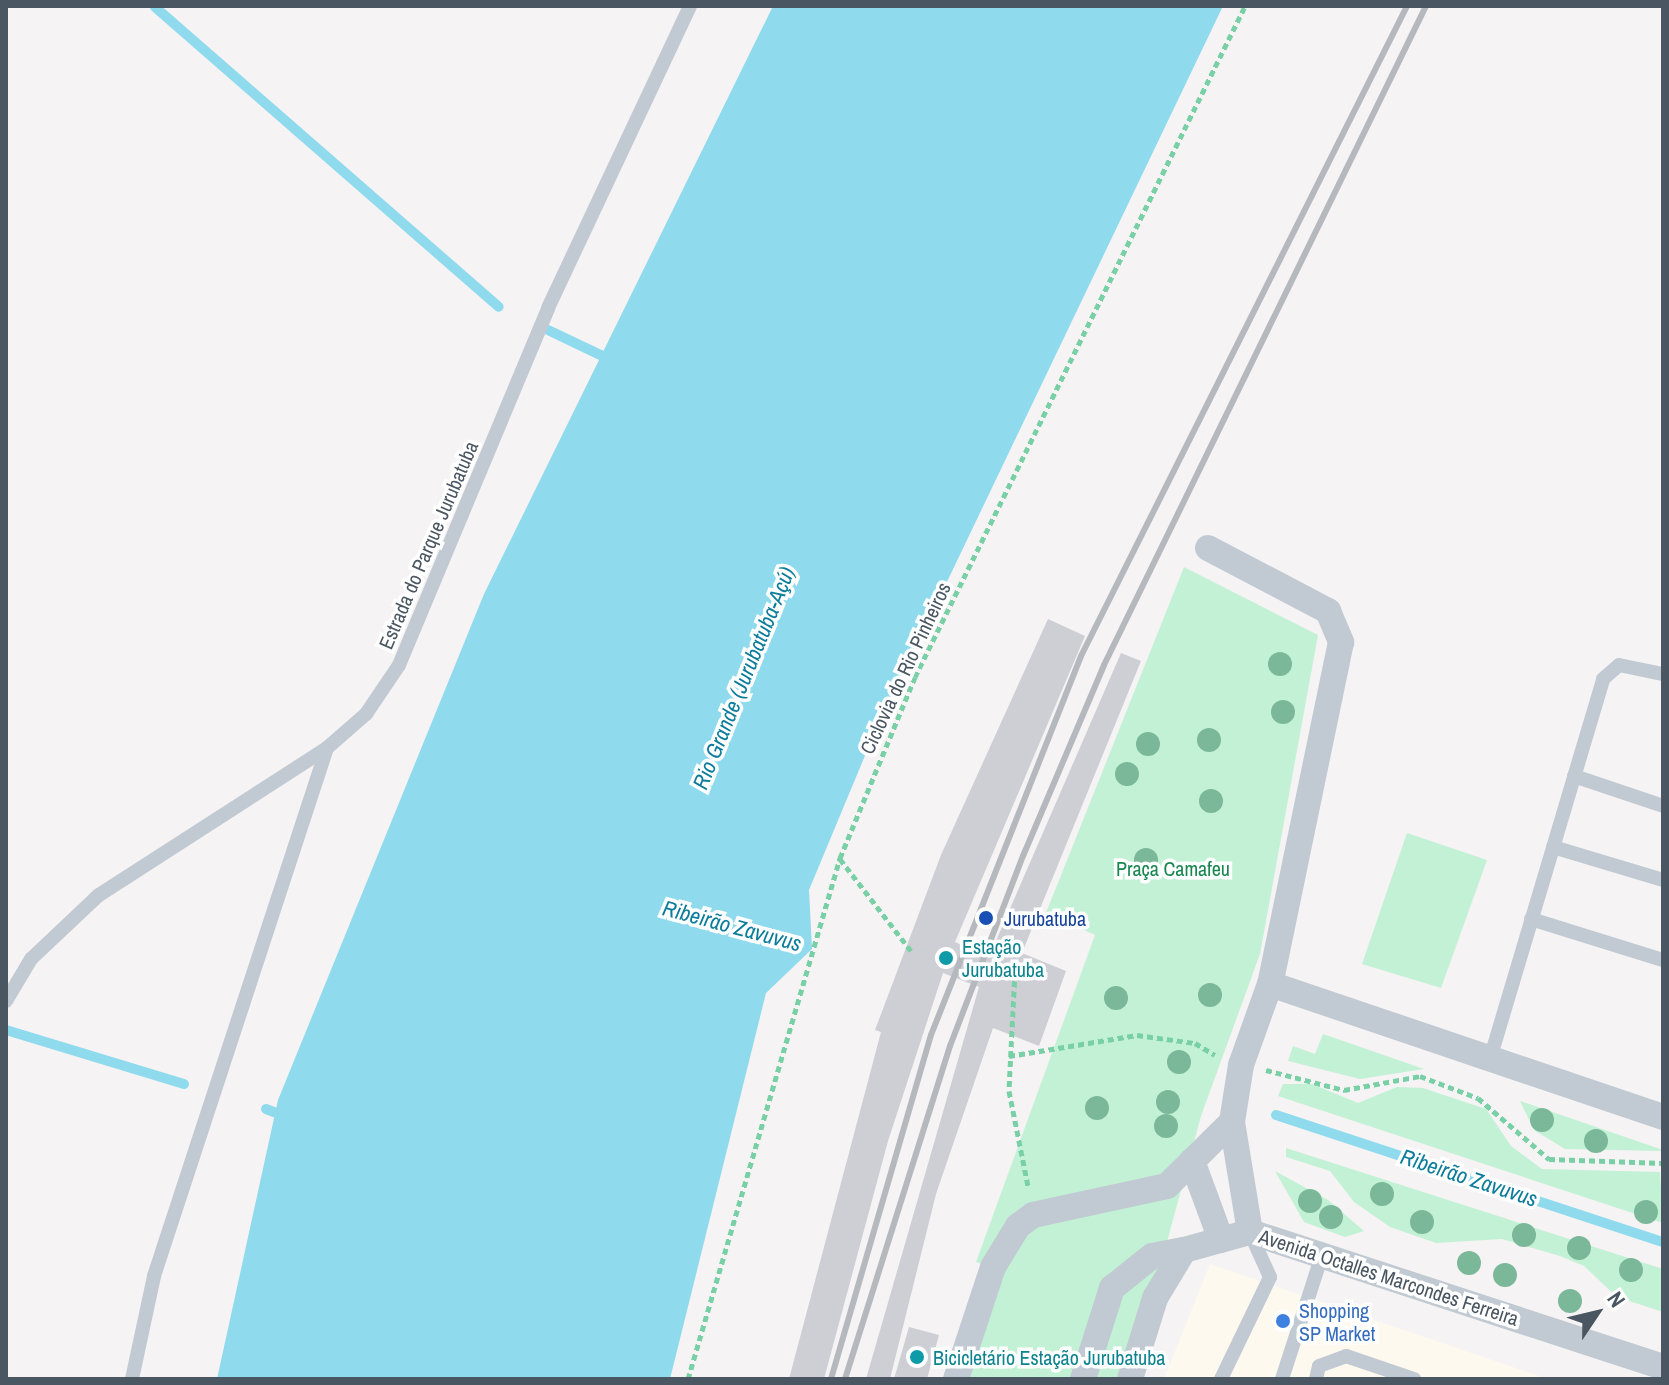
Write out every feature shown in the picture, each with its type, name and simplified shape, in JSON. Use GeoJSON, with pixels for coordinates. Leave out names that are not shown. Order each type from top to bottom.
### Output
{"type":"FeatureCollection","features":[{"type":"Feature","properties":{"kind":"street"},"geometry":{"type":"LineString","coordinates":[[1208,548],[1328,611],[1341,642],[1270,984],[1663,1117]]}},
{"type":"Feature","properties":{"kind":"street","name":"Avenida Octalles Marcondes Ferreira"},"geometry":{"type":"LineString","coordinates":[[1270,984],[1241,1065],[1232,1122],[1250,1232],[1663,1367]]}},
{"type":"Feature","properties":{"kind":"street"},"geometry":{"type":"LineString","coordinates":[[956,1379],[993,1267],[1010,1235],[1033,1215],[1167,1186],[1232,1122]]}},
{"type":"Feature","properties":{"kind":"street"},"geometry":{"type":"LineString","coordinates":[[1192,1161],[1221,1240]]}},
{"type":"Feature","properties":{"kind":"street"},"geometry":{"type":"LineString","coordinates":[[1083,1379],[1112,1288],[1152,1256],[1250,1232]]}},
{"type":"Feature","properties":{"kind":"street"},"geometry":{"type":"LineString","coordinates":[[1130,1379],[1155,1298],[1184,1250]]}},
{"type":"Feature","properties":{"kind":"lane","name":"Estrada do Parque Jurubatuba"},"geometry":{"type":"LineString","coordinates":[[6,1001],[31,959],[99,895],[327,748],[366,714],[399,665],[548,308],[690,6]]}},
{"type":"Feature","properties":{"kind":"lane"},"geometry":{"type":"LineString","coordinates":[[1490,1059],[1603,679],[1619,665],[1663,674]]}},
{"type":"Feature","properties":{"kind":"lane"},"geometry":{"type":"LineString","coordinates":[[132,1379],[154,1276],[327,748]]}},
{"type":"Feature","properties":{"kind":"lane"},"geometry":{"type":"LineString","coordinates":[[1574,776],[1663,806]]}},
{"type":"Feature","properties":{"kind":"lane"},"geometry":{"type":"LineString","coordinates":[[1553,847],[1663,880]]}},
{"type":"Feature","properties":{"kind":"lane"},"geometry":{"type":"LineString","coordinates":[[1531,919],[1663,960]]}},
{"type":"Feature","properties":{"kind":"lane"},"geometry":{"type":"LineString","coordinates":[[1221,1379],[1270,1277],[1250,1232]]}},
{"type":"Feature","properties":{"kind":"lane"},"geometry":{"type":"LineString","coordinates":[[1282,1379],[1322,1255]]}},
{"type":"Feature","properties":{"kind":"lane"},"geometry":{"type":"LineString","coordinates":[[1316,1379],[1319,1366],[1346,1356],[1414,1379]]}},
{"type":"Feature","properties":{"kind":"path","name":"Ciclovia do Rio Pinheiros"},"geometry":{"type":"LineString","coordinates":[[688,1379],[840,858],[915,677],[1245,6]]}},
{"type":"Feature","properties":{"kind":"path"},"geometry":{"type":"LineString","coordinates":[[840,858],[911,951]]}},
{"type":"Feature","properties":{"kind":"path"},"geometry":{"type":"LineString","coordinates":[[1015,971],[1009,1056],[1033,1215]]}},
{"type":"Feature","properties":{"kind":"path"},"geometry":{"type":"LineString","coordinates":[[1009,1056],[1137,1035],[1195,1043],[1214,1054]]}},
{"type":"Feature","properties":{"kind":"path"},"geometry":{"type":"LineString","coordinates":[[1297,1077],[1344,1090],[1420,1076],[1478,1098],[1549,1159],[1663,1163]]}},
{"type":"Feature","properties":{"kind":"shaded area","name":"Shopping SP Market"},"geometry":{"type":"Polygon","coordinates":[[[1210,1264],[1548,1379],[1164,1379],[1210,1264]]]}},
{"type":"Feature","properties":{"kind":"green space","name":"Praça Camafeu"},"geometry":{"type":"Polygon","coordinates":[[[1184,567],[1318,635],[1260,954],[1201,1116],[1130,1379],[956,1379],[992,1267],[976,1262],[1095,935],[1046,913],[1184,567]]]}},
{"type":"Feature","properties":{"kind":"green space"},"geometry":{"type":"Polygon","coordinates":[[[1407,833],[1487,860],[1441,988],[1362,964],[1407,833]]]}},
{"type":"Feature","properties":{"kind":"green space"},"geometry":{"type":"Polygon","coordinates":[[[1323,1034],[1424,1069],[1360,1079],[1288,1061],[1293,1046],[1315,1054],[1323,1034]]]}},
{"type":"Feature","properties":{"kind":"green space"},"geometry":{"type":"Polygon","coordinates":[[[1283,1084],[1312,1084],[1358,1103],[1397,1087],[1423,1088],[1486,1109],[1511,1146],[1542,1169],[1660,1172],[1663,1223],[1278,1096],[1283,1084]]]}},
{"type":"Feature","properties":{"kind":"green space"},"geometry":{"type":"Polygon","coordinates":[[[1520,1101],[1663,1151],[1565,1149],[1534,1130],[1520,1101]]]}},
{"type":"Feature","properties":{"kind":"green space"},"geometry":{"type":"Polygon","coordinates":[[[1286,1148],[1663,1269],[1663,1312],[1617,1297],[1584,1266],[1560,1256],[1502,1239],[1436,1243],[1390,1227],[1354,1202],[1330,1171],[1286,1157],[1286,1148]]]}},
{"type":"Feature","properties":{"kind":"green space"},"geometry":{"type":"Polygon","coordinates":[[[1275,1171],[1328,1200],[1364,1231],[1345,1237],[1304,1222],[1275,1171]]]}},
{"type":"Feature","properties":{"kind":"water","name":"Rio Grande (Jurubatuba-Açú)"},"geometry":{"type":"Polygon","coordinates":[[[773,6],[1223,6],[874,734],[809,890],[812,949],[766,993],[670,1379],[217,1379],[278,1100],[484,594],[773,6]]]}},
{"type":"Feature","properties":{"kind":"building"},"geometry":{"type":"Polygon","coordinates":[[[1048,619],[1085,636],[955,942],[989,957],[1121,653],[1141,661],[1022,953],[1066,971],[1039,1046],[993,1028],[936,1194],[890,1379],[866,1379],[979,987],[943,973],[888,1141],[824,1379],[789,1379],[881,1032],[875,1030],[941,855],[1048,619]]]}},
{"type":"Feature","properties":{"kind":"building","name":"Bicicletário Estação Jurubatuba"},"geometry":{"type":"Polygon","coordinates":[[[909,1327],[939,1335],[927,1379],[894,1379],[909,1327]]]}},
{"type":"Feature","properties":{"kind":"waterway"},"geometry":{"type":"LineString","coordinates":[[155,7],[499,307]]}},
{"type":"Feature","properties":{"kind":"waterway"},"geometry":{"type":"LineString","coordinates":[[548,330],[611,360]]}},
{"type":"Feature","properties":{"kind":"waterway"},"geometry":{"type":"LineString","coordinates":[[6,1030],[184,1084]]}},
{"type":"Feature","properties":{"kind":"waterway"},"geometry":{"type":"LineString","coordinates":[[266,1109],[287,1117]]}},
{"type":"Feature","properties":{"kind":"waterway","name":"Ribeirão Zavuvus"},"geometry":{"type":"LineString","coordinates":[[1276,1115],[1663,1242]]}},
{"type":"Feature","properties":{"kind":"railway"},"geometry":{"type":"LineString","coordinates":[[831,1379],[931,1035],[1081,656],[1407,6]]}},
{"type":"Feature","properties":{"kind":"railway"},"geometry":{"type":"LineString","coordinates":[[845,1379],[950,1046],[1023,856],[1104,665],[1426,6]]}},
{"type":"Feature","properties":{"kind":"place","name":"Jurubatuba"},"geometry":{"type":"Point","coordinates":[986,918]}},
{"type":"Feature","properties":{"kind":"place","name":"Estação Jurubatuba"},"geometry":{"type":"Point","coordinates":[946,958]}},
{"type":"Feature","properties":{"kind":"place","name":"Shopping SP Market"},"geometry":{"type":"Point","coordinates":[1283,1321]}},
{"type":"Feature","properties":{"kind":"place","name":"Bicicletário Estação Jurubatuba"},"geometry":{"type":"Point","coordinates":[917,1357]}}]}
